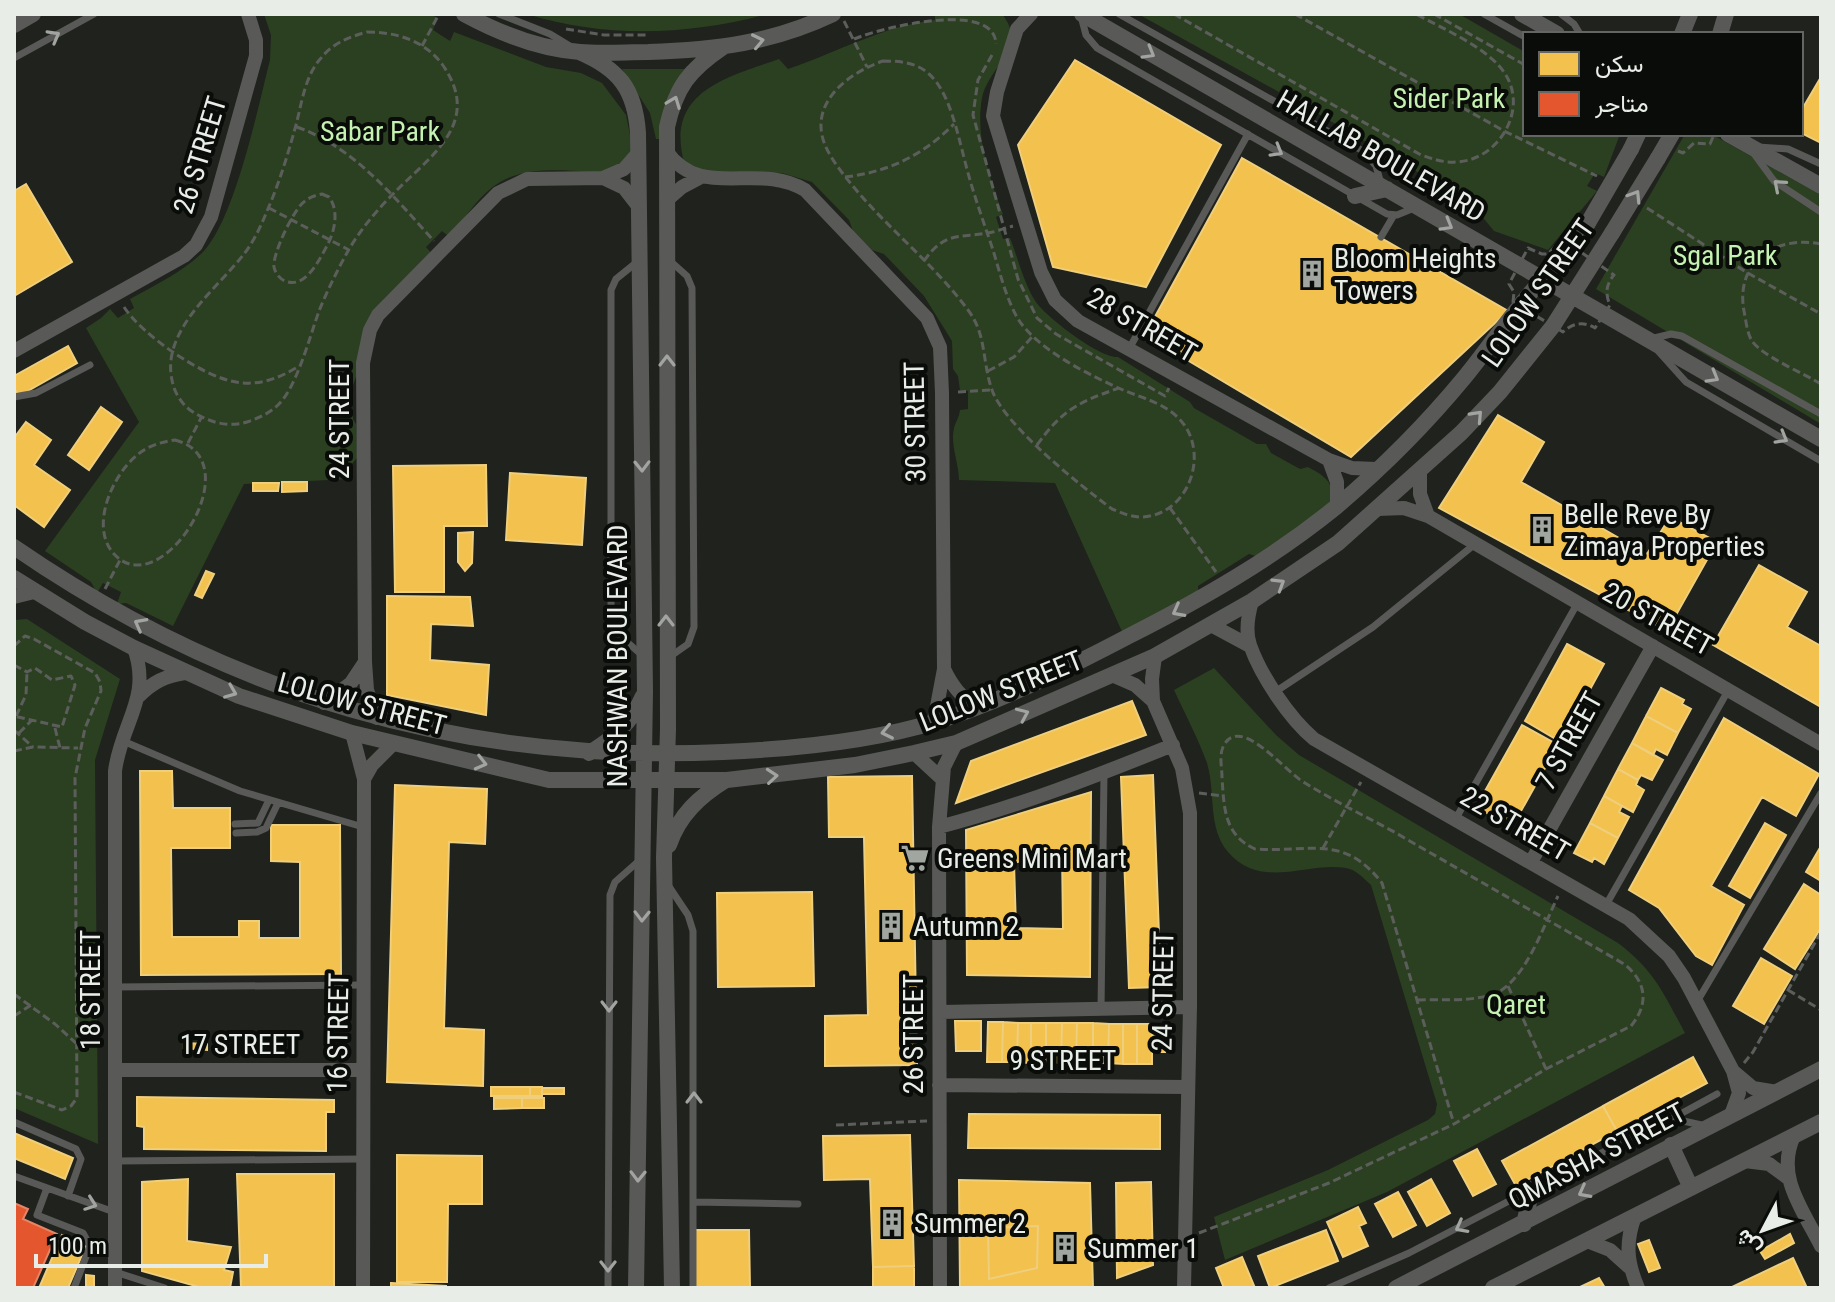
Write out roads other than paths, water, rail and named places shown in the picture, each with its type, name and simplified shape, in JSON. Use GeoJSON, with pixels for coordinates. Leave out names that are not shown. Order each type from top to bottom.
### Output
{"type":"FeatureCollection","features":[{"type":"Feature","properties":{"kind":"street"},"geometry":{"type":"LineString","coordinates":[[14,25],[33,14]]}},
{"type":"Feature","properties":{"kind":"street","name":"26 STREET"},"geometry":{"type":"LineString","coordinates":[[14,351],[184,256],[205,232],[256,56],[256,40],[248,14]]}},
{"type":"Feature","properties":{"kind":"street"},"geometry":{"type":"LineString","coordinates":[[464,14],[487,27],[532,42],[579,52],[723,47],[763,41],[833,14]]}},
{"type":"Feature","properties":{"kind":"street"},"geometry":{"type":"LineString","coordinates":[[1012,14],[1017,29]]}},
{"type":"Feature","properties":{"kind":"street","name":"28 STREET"},"geometry":{"type":"LineString","coordinates":[[1031,14],[1017,29],[997,92],[993,116],[1041,272],[1055,300],[1078,321],[1329,460],[1352,468],[1376,469]]}},
{"type":"Feature","properties":{"kind":"street","name":"HALLAB BOULEVARD"},"geometry":{"type":"LineString","coordinates":[[1081,14],[1821,439]]}},
{"type":"Feature","properties":{"kind":"street"},"geometry":{"type":"LineString","coordinates":[[1522,14],[1554,32]]}},
{"type":"Feature","properties":{"kind":"street","name":"NASHWAN BOULEVARD"},"geometry":{"type":"LineString","coordinates":[[672,1288],[664,858],[667,755],[667,127],[673,102],[684,80],[701,61],[723,47]]}},
{"type":"Feature","properties":{"kind":"street","name":"NASHWAN BOULEVARD"},"geometry":{"type":"LineString","coordinates":[[579,52],[606,66],[629,91],[637,111],[645,754],[636,1288]]}},
{"type":"Feature","properties":{"kind":"street","name":"LOLOW STREET"},"geometry":{"type":"LineString","coordinates":[[14,578],[134,648],[239,696],[352,733],[549,780],[727,780],[855,765],[956,743],[1155,656],[1211,625],[1306,566],[1378,509],[1461,433],[1500,392],[1553,326],[1671,136]]}},
{"type":"Feature","properties":{"kind":"street"},"geometry":{"type":"LineString","coordinates":[[1731,136],[1821,186]]}},
{"type":"Feature","properties":{"kind":"street","name":"LOLOW STREET"},"geometry":{"type":"LineString","coordinates":[[14,547],[98,601],[173,641],[250,675],[324,703],[377,718],[485,741],[589,753],[667,755],[771,750],[853,739],[934,722],[976,707],[1088,657],[1226,585],[1337,505],[1421,426],[1463,379],[1588,223],[1635,142]]}},
{"type":"Feature","properties":{"kind":"street"},"geometry":{"type":"LineString","coordinates":[[667,152],[681,168],[699,178]]}},
{"type":"Feature","properties":{"kind":"street"},"geometry":{"type":"LineString","coordinates":[[603,178],[624,169],[638,153]]}},
{"type":"Feature","properties":{"kind":"street","name":"24 STREET"},"geometry":{"type":"LineString","coordinates":[[377,718],[367,690],[365,662],[365,346],[370,330],[378,315],[492,198],[511,184],[543,178],[603,178]]}},
{"type":"Feature","properties":{"kind":"street"},"geometry":{"type":"LineString","coordinates":[[603,178],[624,188],[638,206]]}},
{"type":"Feature","properties":{"kind":"street"},"geometry":{"type":"LineString","coordinates":[[667,200],[699,178]]}},
{"type":"Feature","properties":{"kind":"street","name":"30 STREET"},"geometry":{"type":"LineString","coordinates":[[699,178],[783,179],[805,190],[927,318],[940,347],[944,669],[934,722]]}},
{"type":"Feature","properties":{"kind":"street"},"geometry":{"type":"LineString","coordinates":[[1355,196],[1384,188]]}},
{"type":"Feature","properties":{"kind":"street"},"geometry":{"type":"LineString","coordinates":[[1329,460],[1337,482],[1337,505]]}},
{"type":"Feature","properties":{"kind":"street"},"geometry":{"type":"LineString","coordinates":[[1420,471],[1420,494],[1428,516]]}},
{"type":"Feature","properties":{"kind":"street","name":"20 STREET"},"geometry":{"type":"LineString","coordinates":[[1378,509],[1404,508],[1428,516],[1821,744]]}},
{"type":"Feature","properties":{"kind":"street"},"geometry":{"type":"LineString","coordinates":[[14,597],[34,592]]}},
{"type":"Feature","properties":{"kind":"street"},"geometry":{"type":"LineString","coordinates":[[85,622],[98,601]]}},
{"type":"Feature","properties":{"kind":"street","name":"22 STREET"},"geometry":{"type":"LineString","coordinates":[[1252,601],[1247,623],[1250,646],[1285,710],[1314,739],[1606,905],[1650,936],[1669,956],[1733,1071],[1739,1093],[1731,1115]]}},
{"type":"Feature","properties":{"kind":"street"},"geometry":{"type":"LineString","coordinates":[[1211,625],[1250,646]]}},
{"type":"Feature","properties":{"kind":"street","name":"7 STREET"},"geometry":{"type":"LineString","coordinates":[[1531,862],[1653,646]]}},
{"type":"Feature","properties":{"kind":"street","name":"18 STREET"},"geometry":{"type":"LineString","coordinates":[[115,1288],[115,771],[121,740],[139,696],[141,680],[134,648]]}},
{"type":"Feature","properties":{"kind":"street","name":"24 STREET"},"geometry":{"type":"LineString","coordinates":[[1155,656],[1153,701],[1173,745],[1188,792],[1190,1007],[1184,1288]]}},
{"type":"Feature","properties":{"kind":"street"},"geometry":{"type":"LineString","coordinates":[[324,703],[351,683],[365,662]]}},
{"type":"Feature","properties":{"kind":"street"},"geometry":{"type":"LineString","coordinates":[[944,669],[951,684],[976,707]]}},
{"type":"Feature","properties":{"kind":"street"},"geometry":{"type":"LineString","coordinates":[[139,696],[167,676],[185,673]]}},
{"type":"Feature","properties":{"kind":"street"},"geometry":{"type":"LineString","coordinates":[[1112,675],[1135,685],[1153,701]]}},
{"type":"Feature","properties":{"kind":"street"},"geometry":{"type":"LineString","coordinates":[[589,753],[624,728],[645,691]]}},
{"type":"Feature","properties":{"kind":"street","name":"16 STREET"},"geometry":{"type":"LineString","coordinates":[[352,733],[364,779],[363,1288]]}},
{"type":"Feature","properties":{"kind":"street"},"geometry":{"type":"LineString","coordinates":[[364,779],[372,765],[394,743]]}},
{"type":"Feature","properties":{"kind":"street","name":"26 STREET"},"geometry":{"type":"LineString","coordinates":[[940,1288],[939,827],[944,767],[956,743]]}},
{"type":"Feature","properties":{"kind":"street"},"geometry":{"type":"LineString","coordinates":[[939,827],[986,815],[1173,745]]}},
{"type":"Feature","properties":{"kind":"street"},"geometry":{"type":"LineString","coordinates":[[914,753],[943,780]]}},
{"type":"Feature","properties":{"kind":"street"},"geometry":{"type":"LineString","coordinates":[[664,858],[672,833],[686,811],[705,793],[727,780]]}},
{"type":"Feature","properties":{"kind":"street"},"geometry":{"type":"LineString","coordinates":[[940,1012],[1190,1007]]}},
{"type":"Feature","properties":{"kind":"street","name":"QMASHA STREET"},"geometry":{"type":"LineString","coordinates":[[1396,1288],[1821,1069]]}},
{"type":"Feature","properties":{"kind":"street","name":"17 STREET"},"geometry":{"type":"LineString","coordinates":[[117,1070],[363,1070]]}},
{"type":"Feature","properties":{"kind":"street"},"geometry":{"type":"LineString","coordinates":[[1733,1071],[1753,1088],[1778,1092]]}},
{"type":"Feature","properties":{"kind":"street","name":"9 STREET"},"geometry":{"type":"LineString","coordinates":[[939,1085],[1186,1087]]}},
{"type":"Feature","properties":{"kind":"street"},"geometry":{"type":"LineString","coordinates":[[1493,1288],[1821,1122]]}},
{"type":"Feature","properties":{"kind":"street"},"geometry":{"type":"LineString","coordinates":[[1794,1136],[1787,1156],[1788,1178],[1821,1246]]}},
{"type":"Feature","properties":{"kind":"street"},"geometry":{"type":"LineString","coordinates":[[1671,1145],[1691,1188]]}},
{"type":"Feature","properties":{"kind":"street"},"geometry":{"type":"LineString","coordinates":[[1745,1161],[1769,1164],[1788,1178]]}},
{"type":"Feature","properties":{"kind":"street"},"geometry":{"type":"LineString","coordinates":[[1524,1224],[1532,1189]]}},
{"type":"Feature","properties":{"kind":"street"},"geometry":{"type":"LineString","coordinates":[[1635,1216],[1627,1241],[1629,1267],[1638,1288]]}},
{"type":"Feature","properties":{"kind":"street"},"geometry":{"type":"LineString","coordinates":[[1587,1241],[1610,1250],[1629,1267]]}},
{"type":"Feature","properties":{"kind":"lane"},"geometry":{"type":"LineString","coordinates":[[14,58],[94,14]]}},
{"type":"Feature","properties":{"kind":"lane"},"geometry":{"type":"LineString","coordinates":[[499,14],[550,34],[579,52]]}},
{"type":"Feature","properties":{"kind":"lane"},"geometry":{"type":"LineString","coordinates":[[1081,14],[1086,35],[1097,48],[1387,214],[1394,215],[1417,207]]}},
{"type":"Feature","properties":{"kind":"lane"},"geometry":{"type":"LineString","coordinates":[[1119,14],[1363,151],[1376,166],[1384,188]]}},
{"type":"Feature","properties":{"kind":"lane"},"geometry":{"type":"LineString","coordinates":[[1484,14],[1523,36]]}},
{"type":"Feature","properties":{"kind":"lane"},"geometry":{"type":"LineString","coordinates":[[1561,14],[1579,32]]}},
{"type":"Feature","properties":{"kind":"lane"},"geometry":{"type":"LineString","coordinates":[[1129,349],[1248,134]]}},
{"type":"Feature","properties":{"kind":"lane"},"geometry":{"type":"LineString","coordinates":[[1748,146],[1788,149],[1821,164]]}},
{"type":"Feature","properties":{"kind":"lane"},"geometry":{"type":"LineString","coordinates":[[1748,146],[1774,181],[1821,212]]}},
{"type":"Feature","properties":{"kind":"lane"},"geometry":{"type":"LineString","coordinates":[[1381,237],[1394,215]]}},
{"type":"Feature","properties":{"kind":"lane"},"geometry":{"type":"LineString","coordinates":[[666,659],[688,644],[694,627],[692,288],[687,276],[667,258]]}},
{"type":"Feature","properties":{"kind":"lane"},"geometry":{"type":"LineString","coordinates":[[639,260],[616,279],[611,290],[611,610],[618,634],[645,658]]}},
{"type":"Feature","properties":{"kind":"lane"},"geometry":{"type":"LineString","coordinates":[[1821,414],[1682,336],[1671,334],[1651,342],[1686,382],[1821,461]]}},
{"type":"Feature","properties":{"kind":"lane"},"geometry":{"type":"LineString","coordinates":[[14,397],[36,393],[90,365]]}},
{"type":"Feature","properties":{"kind":"lane"},"geometry":{"type":"LineString","coordinates":[[1275,692],[1373,627],[1475,544]]}},
{"type":"Feature","properties":{"kind":"lane"},"geometry":{"type":"LineString","coordinates":[[1455,820],[1577,604]]}},
{"type":"Feature","properties":{"kind":"lane"},"geometry":{"type":"LineString","coordinates":[[1606,905],[1729,689]]}},
{"type":"Feature","properties":{"kind":"lane"},"geometry":{"type":"LineString","coordinates":[[121,740],[180,767],[274,801],[364,827]]}},
{"type":"Feature","properties":{"kind":"lane"},"geometry":{"type":"LineString","coordinates":[[1101,1010],[1104,773]]}},
{"type":"Feature","properties":{"kind":"lane"},"geometry":{"type":"LineString","coordinates":[[1697,1002],[1821,793]]}},
{"type":"Feature","properties":{"kind":"lane"},"geometry":{"type":"LineString","coordinates":[[236,829],[258,823],[274,801]]}},
{"type":"Feature","properties":{"kind":"lane"},"geometry":{"type":"LineString","coordinates":[[608,1288],[610,895],[619,877],[643,858]]}},
{"type":"Feature","properties":{"kind":"lane"},"geometry":{"type":"LineString","coordinates":[[665,879],[688,915],[693,931],[693,1288]]}},
{"type":"Feature","properties":{"kind":"lane"},"geometry":{"type":"LineString","coordinates":[[115,987],[364,985]]}},
{"type":"Feature","properties":{"kind":"lane"},"geometry":{"type":"LineString","coordinates":[[1329,1288],[1409,1253],[1717,1094]]}},
{"type":"Feature","properties":{"kind":"lane"},"geometry":{"type":"LineString","coordinates":[[1669,1120],[1689,1121],[1708,1127]]}},
{"type":"Feature","properties":{"kind":"lane"},"geometry":{"type":"LineString","coordinates":[[14,1122],[76,1149],[81,1159],[68,1196]]}},
{"type":"Feature","properties":{"kind":"lane"},"geometry":{"type":"LineString","coordinates":[[117,1161],[363,1159]]}},
{"type":"Feature","properties":{"kind":"lane"},"geometry":{"type":"LineString","coordinates":[[14,1176],[116,1213]]}},
{"type":"Feature","properties":{"kind":"lane"},"geometry":{"type":"LineString","coordinates":[[47,1188],[37,1215],[83,1233],[90,1246],[74,1288]]}},
{"type":"Feature","properties":{"kind":"lane"},"geometry":{"type":"LineString","coordinates":[[694,1202],[798,1204]]}},
{"type":"Feature","properties":{"kind":"lane"},"geometry":{"type":"LineString","coordinates":[[115,1272],[165,1288]]}},
{"type":"Feature","properties":{"kind":"place","name":"Bloom Heights Towers"},"geometry":{"type":"Point","coordinates":[1312,274]}},
{"type":"Feature","properties":{"kind":"place","name":"Belle Reve By Zimaya Properties"},"geometry":{"type":"Point","coordinates":[1542,530]}},
{"type":"Feature","properties":{"kind":"place","name":"Greens Mini Mart"},"geometry":{"type":"Point","coordinates":[915,858]}},
{"type":"Feature","properties":{"kind":"place","name":"Autumn 2"},"geometry":{"type":"Point","coordinates":[891,926]}},
{"type":"Feature","properties":{"kind":"place","name":"Summer 2"},"geometry":{"type":"Point","coordinates":[892,1223]}},
{"type":"Feature","properties":{"kind":"place","name":"Summer 1"},"geometry":{"type":"Point","coordinates":[1065,1248]}},
{"type":"Feature","properties":{"kind":"park label","name":"Sider Park"},"geometry":{"type":"Point","coordinates":[1449,98]}},
{"type":"Feature","properties":{"kind":"park label","name":"Sabar Park"},"geometry":{"type":"Point","coordinates":[380,131]}},
{"type":"Feature","properties":{"kind":"park label","name":"Sgal Park"},"geometry":{"type":"Point","coordinates":[1725,255]}},
{"type":"Feature","properties":{"kind":"park label","name":"Qaret"},"geometry":{"type":"Point","coordinates":[1516,1004]}}]}
